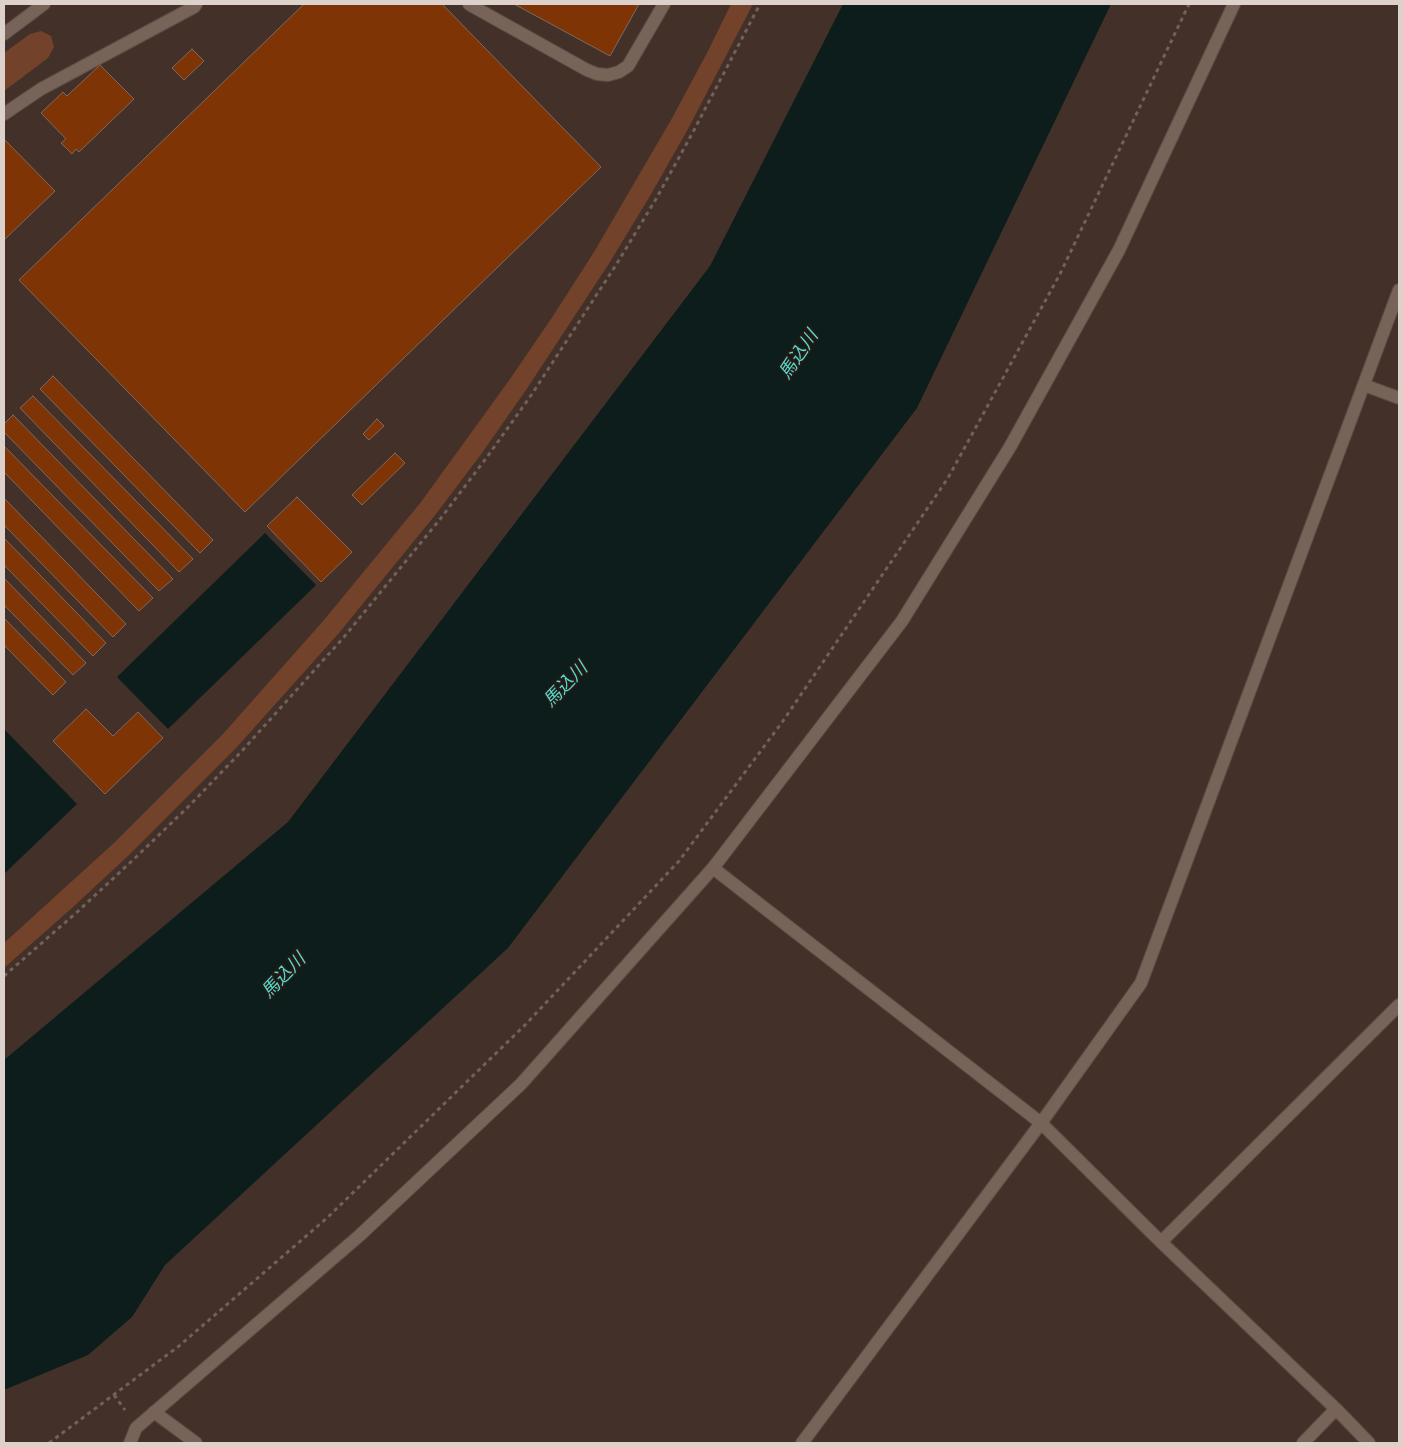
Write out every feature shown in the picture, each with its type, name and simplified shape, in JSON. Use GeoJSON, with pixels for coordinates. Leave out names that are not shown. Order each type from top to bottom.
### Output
{"type":"FeatureCollection","features":[{"type":"Feature","properties":{"kind":"street"},"geometry":{"type":"LineString","coordinates":[[4,34],[44,4]]}},
{"type":"Feature","properties":{"kind":"street"},"geometry":{"type":"LineString","coordinates":[[4,114],[41,89],[194,7],[196,4]]}},
{"type":"Feature","properties":{"kind":"street"},"geometry":{"type":"LineString","coordinates":[[469,4],[587,70],[597,74],[608,75],[619,72],[628,66],[664,4]]}},
{"type":"Feature","properties":{"kind":"street"},"geometry":{"type":"LineString","coordinates":[[130,1443],[136,1428],[359,1236],[522,1084],[713,868],[902,621],[1010,447],[1119,250],[1234,4]]}},
{"type":"Feature","properties":{"kind":"street"},"geometry":{"type":"LineString","coordinates":[[802,1443],[1041,1124],[1141,983],[1399,290]]}},
{"type":"Feature","properties":{"kind":"street"},"geometry":{"type":"LineString","coordinates":[[1364,385],[1399,398]]}},
{"type":"Feature","properties":{"kind":"street"},"geometry":{"type":"LineString","coordinates":[[713,868],[1041,1124],[1369,1443]]}},
{"type":"Feature","properties":{"kind":"street"},"geometry":{"type":"LineString","coordinates":[[1161,1242],[1399,1005]]}},
{"type":"Feature","properties":{"kind":"street"},"geometry":{"type":"LineString","coordinates":[[1303,1443],[1336,1409]]}},
{"type":"Feature","properties":{"kind":"street"},"geometry":{"type":"LineString","coordinates":[[154,1412],[196,1443]]}},
{"type":"Feature","properties":{"kind":"path"},"geometry":{"type":"LineString","coordinates":[[4,976],[126,867],[241,752],[344,637],[441,518],[532,394],[616,265],[656,200],[760,4]]}},
{"type":"Feature","properties":{"kind":"path"},"geometry":{"type":"LineString","coordinates":[[49,1443],[179,1346],[328,1218],[526,1024],[679,861],[783,721],[948,478],[1060,274],[1189,4]]}},
{"type":"Feature","properties":{"kind":"path"},"geometry":{"type":"LineString","coordinates":[[114,1395],[118,1401]]}},
{"type":"Feature","properties":{"kind":"shaded area"},"geometry":{"type":"Polygon","coordinates":[[[731,4],[753,4],[688,129],[650,196],[610,262],[526,390],[436,514],[339,633],[237,747],[128,856],[4,968],[4,943],[115,842],[223,734],[324,620],[421,502],[510,379],[594,252],[671,120],[731,4]]]}},
{"type":"Feature","properties":{"kind":"shaded area"},"geometry":{"type":"Polygon","coordinates":[[[41,31],[51,36],[54,47],[48,58],[4,91],[4,53],[30,34],[41,31]]]}},
{"type":"Feature","properties":{"kind":"water","name":"馬込川"},"geometry":{"type":"Polygon","coordinates":[[[843,4],[1111,4],[917,408],[508,948],[165,1265],[132,1317],[88,1355],[4,1390],[4,1060],[288,822],[710,266],[843,4]]]}},
{"type":"Feature","properties":{"kind":"water"},"geometry":{"type":"Polygon","coordinates":[[[265,533],[316,585],[168,729],[117,677],[265,533]]]}},
{"type":"Feature","properties":{"kind":"water"},"geometry":{"type":"Polygon","coordinates":[[[4,729],[77,804],[4,874],[4,729]]]}},
{"type":"Feature","properties":{"kind":"building"},"geometry":{"type":"Polygon","coordinates":[[[304,4],[442,4],[601,167],[245,512],[19,280],[304,4]]]}},
{"type":"Feature","properties":{"kind":"building"},"geometry":{"type":"Polygon","coordinates":[[[514,4],[639,4],[610,56],[514,4]]]}},
{"type":"Feature","properties":{"kind":"building"},"geometry":{"type":"Polygon","coordinates":[[[192,49],[204,61],[184,80],[172,68],[192,49]]]}},
{"type":"Feature","properties":{"kind":"building"},"geometry":{"type":"Polygon","coordinates":[[[100,65],[134,99],[79,152],[76,149],[72,154],[61,143],[66,139],[41,113],[63,92],[67,96],[100,65]]]}},
{"type":"Feature","properties":{"kind":"building"},"geometry":{"type":"Polygon","coordinates":[[[4,139],[55,191],[4,240],[4,139]]]}},
{"type":"Feature","properties":{"kind":"building"},"geometry":{"type":"Polygon","coordinates":[[[53,376],[213,540],[200,553],[40,389],[53,376]]]}},
{"type":"Feature","properties":{"kind":"building"},"geometry":{"type":"Polygon","coordinates":[[[33,396],[193,559],[179,572],[20,408],[33,396]]]}},
{"type":"Feature","properties":{"kind":"building"},"geometry":{"type":"Polygon","coordinates":[[[13,415],[173,579],[159,591],[4,432],[4,424],[13,415]]]}},
{"type":"Feature","properties":{"kind":"building"},"geometry":{"type":"Polygon","coordinates":[[[377,419],[384,426],[369,440],[363,434],[377,419]]]}},
{"type":"Feature","properties":{"kind":"building"},"geometry":{"type":"Polygon","coordinates":[[[4,446],[153,598],[139,611],[4,472],[4,446]]]}},
{"type":"Feature","properties":{"kind":"building"},"geometry":{"type":"Polygon","coordinates":[[[395,453],[405,463],[362,505],[352,495],[395,453]]]}},
{"type":"Feature","properties":{"kind":"building"},"geometry":{"type":"Polygon","coordinates":[[[297,497],[352,552],[321,582],[267,526],[297,497]]]}},
{"type":"Feature","properties":{"kind":"building"},"geometry":{"type":"Polygon","coordinates":[[[4,498],[126,624],[113,637],[4,525],[4,498]]]}},
{"type":"Feature","properties":{"kind":"building"},"geometry":{"type":"Polygon","coordinates":[[[4,538],[106,643],[93,656],[4,565],[4,538]]]}},
{"type":"Feature","properties":{"kind":"building"},"geometry":{"type":"Polygon","coordinates":[[[4,578],[86,663],[73,675],[4,605],[4,578]]]}},
{"type":"Feature","properties":{"kind":"building"},"geometry":{"type":"Polygon","coordinates":[[[4,618],[66,682],[53,695],[4,645],[4,618]]]}},
{"type":"Feature","properties":{"kind":"building"},"geometry":{"type":"Polygon","coordinates":[[[86,709],[113,736],[138,712],[163,738],[105,794],[53,741],[86,709]]]}}]}
